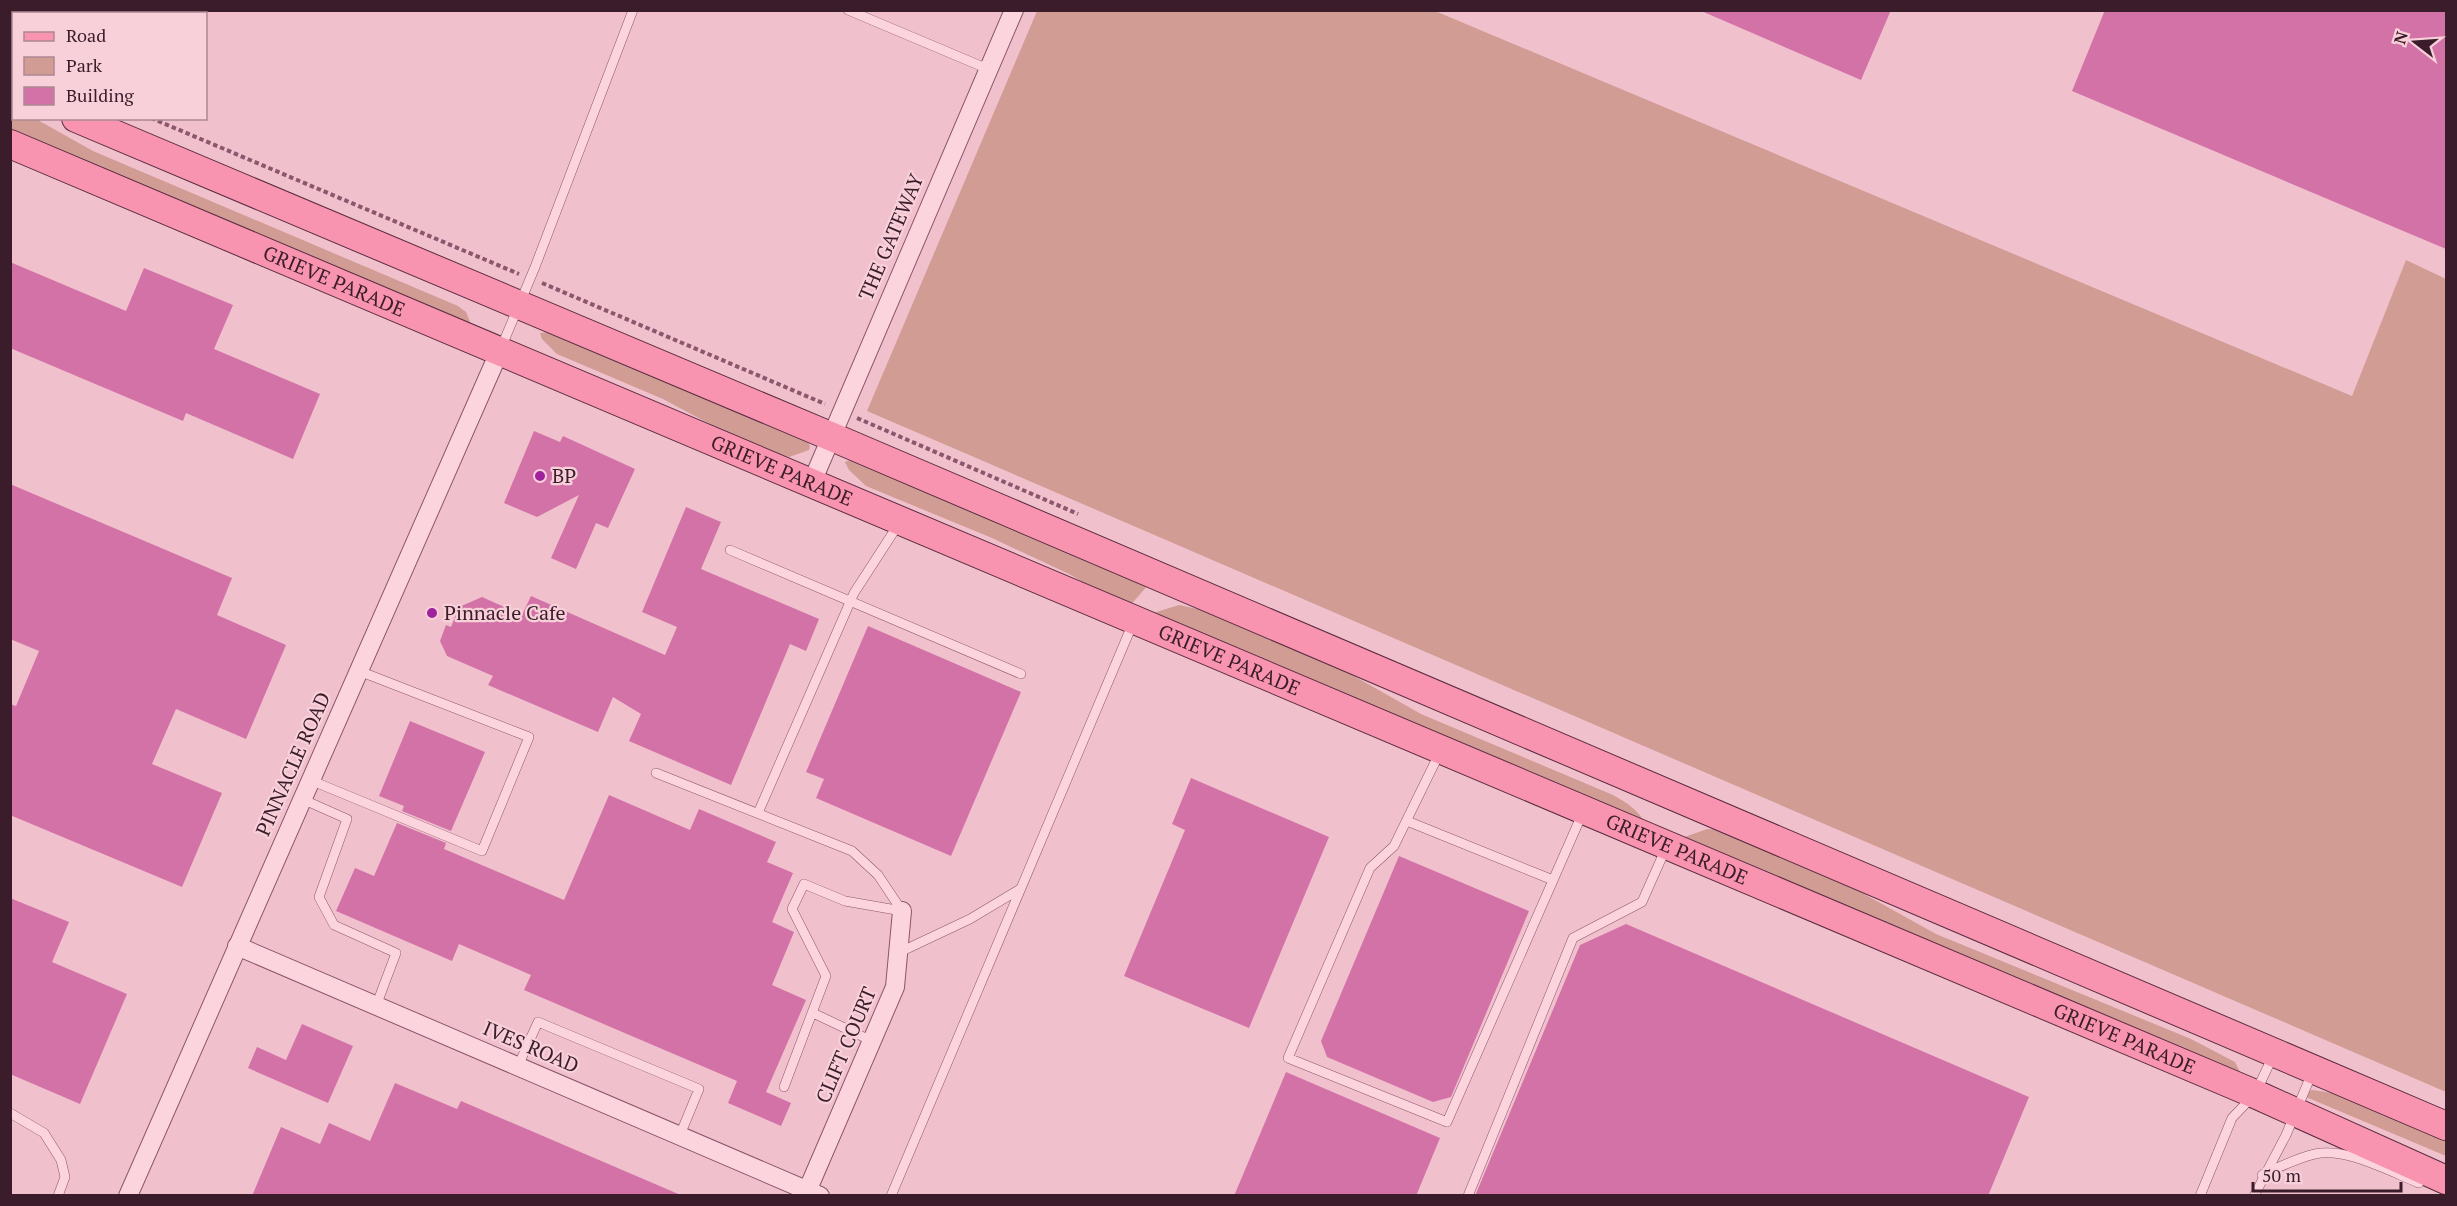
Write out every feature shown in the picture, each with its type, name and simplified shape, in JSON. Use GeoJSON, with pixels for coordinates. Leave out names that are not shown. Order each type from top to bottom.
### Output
{"type":"FeatureCollection","features":[{"type":"Feature","properties":{"kind":"main road"},"geometry":{"type":"LineString","coordinates":[[81,120],[518,306],[835,423],[2274,1054],[2446,1126]]}},
{"type":"Feature","properties":{"kind":"main road","name":"GRIEVE PARADE"},"geometry":{"type":"LineString","coordinates":[[10,144],[2255,1094],[2436,1183]]}},
{"type":"Feature","properties":{"kind":"street","name":"THE GATEWAY"},"geometry":{"type":"LineString","coordinates":[[812,482],[835,423],[1014,10]]}},
{"type":"Feature","properties":{"kind":"street","name":"PINNACLE ROAD"},"geometry":{"type":"LineString","coordinates":[[128,1196],[500,350]]}},
{"type":"Feature","properties":{"kind":"street","name":"CLIFT COURT"},"geometry":{"type":"LineString","coordinates":[[811,1194],[895,987],[902,911]]}},
{"type":"Feature","properties":{"kind":"street","name":"IVES ROAD"},"geometry":{"type":"LineString","coordinates":[[237,946],[811,1194]]}},
{"type":"Feature","properties":{"kind":"lane"},"geometry":{"type":"LineString","coordinates":[[500,350],[531,279],[633,10]]}},
{"type":"Feature","properties":{"kind":"lane"},"geometry":{"type":"LineString","coordinates":[[848,10],[988,69]]}},
{"type":"Feature","properties":{"kind":"lane"},"geometry":{"type":"LineString","coordinates":[[758,813],[850,602],[901,520]]}},
{"type":"Feature","properties":{"kind":"lane"},"geometry":{"type":"LineString","coordinates":[[730,550],[1021,674]]}},
{"type":"Feature","properties":{"kind":"lane"},"geometry":{"type":"LineString","coordinates":[[891,1196],[1135,620]]}},
{"type":"Feature","properties":{"kind":"lane"},"geometry":{"type":"LineString","coordinates":[[310,780],[482,851],[529,737],[359,671]]}},
{"type":"Feature","properties":{"kind":"lane"},"geometry":{"type":"LineString","coordinates":[[1441,750],[1394,846],[1370,868],[1288,1058],[1448,1122],[1583,811]]}},
{"type":"Feature","properties":{"kind":"lane"},"geometry":{"type":"LineString","coordinates":[[656,772],[852,851],[878,875],[902,911]]}},
{"type":"Feature","properties":{"kind":"lane"},"geometry":{"type":"LineString","coordinates":[[302,799],[347,819],[319,897],[334,925],[396,954],[376,1006]]}},
{"type":"Feature","properties":{"kind":"lane"},"geometry":{"type":"LineString","coordinates":[[1407,821],[1553,880]]}},
{"type":"Feature","properties":{"kind":"lane"},"geometry":{"type":"LineString","coordinates":[[1468,1196],[1573,938],[1642,902],[1667,846]]}},
{"type":"Feature","properties":{"kind":"lane"},"geometry":{"type":"LineString","coordinates":[[784,1087],[826,976],[792,909],[804,884],[844,901],[902,911]]}},
{"type":"Feature","properties":{"kind":"lane"},"geometry":{"type":"LineString","coordinates":[[898,952],[970,919],[1020,889]]}},
{"type":"Feature","properties":{"kind":"lane"},"geometry":{"type":"LineString","coordinates":[[813,1013],[872,1041]]}},
{"type":"Feature","properties":{"kind":"lane"},"geometry":{"type":"LineString","coordinates":[[518,1066],[538,1022],[699,1089],[680,1136]]}},
{"type":"Feature","properties":{"kind":"lane"},"geometry":{"type":"LineString","coordinates":[[2200,1196],[2232,1118],[2255,1094],[2274,1054]]}},
{"type":"Feature","properties":{"kind":"lane"},"geometry":{"type":"LineString","coordinates":[[2254,1196],[2262,1175],[2286,1135],[2293,1113],[2314,1069]]}},
{"type":"Feature","properties":{"kind":"lane"},"geometry":{"type":"LineString","coordinates":[[10,1113],[44,1133],[61,1160],[65,1177],[58,1196]]}},
{"type":"Feature","properties":{"kind":"lane"},"geometry":{"type":"LineString","coordinates":[[2262,1175],[2287,1163],[2318,1153],[2352,1156],[2436,1183]]}},
{"type":"Feature","properties":{"kind":"path"},"geometry":{"type":"LineString","coordinates":[[156,120],[531,279],[835,423]]}},
{"type":"Feature","properties":{"kind":"green space"},"geometry":{"type":"Polygon","coordinates":[[[1037,11],[1435,11],[2352,396],[2406,260],[2446,279],[2446,1092],[867,411],[1037,11]]]}},
{"type":"Feature","properties":{"kind":"green space"},"geometry":{"type":"Polygon","coordinates":[[[10,105],[12,106],[12,120],[38,120],[93,151],[458,306],[466,312],[470,322],[467,324],[11,134],[10,105]]]}},
{"type":"Feature","properties":{"kind":"green space"},"geometry":{"type":"Polygon","coordinates":[[[550,332],[808,442],[809,450],[789,457],[753,447],[663,399],[557,354],[542,339],[540,333],[550,332]]]}},
{"type":"Feature","properties":{"kind":"green space"},"geometry":{"type":"Polygon","coordinates":[[[850,460],[1148,585],[1128,608],[1069,574],[992,538],[866,486],[849,470],[845,462],[850,460]]]}},
{"type":"Feature","properties":{"kind":"green space"},"geometry":{"type":"Polygon","coordinates":[[[1179,605],[1198,609],[1345,671],[1421,714],[1613,795],[1636,811],[1646,825],[1150,614],[1179,605]]]}},
{"type":"Feature","properties":{"kind":"green space"},"geometry":{"type":"Polygon","coordinates":[[[1707,829],[1723,830],[1857,890],[1936,934],[2191,1039],[2235,1062],[2244,1080],[1682,838],[1707,829]]]}},
{"type":"Feature","properties":{"kind":"green space"},"geometry":{"type":"Polygon","coordinates":[[[2308,1091],[2344,1095],[2446,1138],[2446,1156],[2306,1097],[2308,1091]]]}},
{"type":"Feature","properties":{"kind":"building"},"geometry":{"type":"Polygon","coordinates":[[[1699,10],[1891,10],[1861,80],[1699,10]]]}},
{"type":"Feature","properties":{"kind":"building"},"geometry":{"type":"Polygon","coordinates":[[[2105,10],[2446,10],[2446,249],[2072,91],[2105,10]]]}},
{"type":"Feature","properties":{"kind":"building"},"geometry":{"type":"Polygon","coordinates":[[[10,262],[126,311],[144,268],[233,305],[214,349],[320,394],[293,459],[186,413],[183,421],[10,348],[10,262]]]}},
{"type":"Feature","properties":{"kind":"building"},"geometry":{"type":"Polygon","coordinates":[[[534,431],[560,442],[563,436],[635,469],[608,528],[596,523],[576,569],[551,558],[579,495],[537,517],[504,503],[534,431]]]}},
{"type":"Feature","properties":{"kind":"building"},"geometry":{"type":"Polygon","coordinates":[[[10,484],[232,578],[217,615],[286,645],[246,739],[176,709],[152,764],[222,793],[182,887],[10,815],[10,704],[16,706],[39,651],[10,639],[10,484]]]}},
{"type":"Feature","properties":{"kind":"building"},"geometry":{"type":"Polygon","coordinates":[[[686,507],[721,522],[701,569],[819,619],[806,651],[790,644],[731,785],[629,741],[641,714],[613,697],[598,732],[488,685],[493,676],[447,656],[440,641],[446,625],[451,627],[459,607],[482,597],[522,615],[531,596],[665,655],[677,627],[642,612],[686,507]]]}},
{"type":"Feature","properties":{"kind":"building"},"geometry":{"type":"Polygon","coordinates":[[[868,626],[1021,692],[951,856],[816,798],[824,779],[806,772],[868,626]]]}},
{"type":"Feature","properties":{"kind":"building"},"geometry":{"type":"Polygon","coordinates":[[[410,721],[485,752],[451,831],[402,811],[404,806],[379,796],[410,721]]]}},
{"type":"Feature","properties":{"kind":"building"},"geometry":{"type":"Polygon","coordinates":[[[1191,778],[1329,837],[1249,1028],[1124,976],[1185,830],[1172,824],[1191,778]]]}},
{"type":"Feature","properties":{"kind":"building"},"geometry":{"type":"Polygon","coordinates":[[[609,795],[690,830],[699,809],[776,842],[767,862],[793,873],[772,922],[794,932],[772,985],[806,1000],[766,1092],[791,1103],[781,1126],[728,1103],[737,1081],[524,990],[531,975],[459,944],[452,961],[336,911],[355,868],[374,876],[397,823],[446,843],[444,849],[564,900],[609,795]]]}},
{"type":"Feature","properties":{"kind":"building"},"geometry":{"type":"Polygon","coordinates":[[[1399,856],[1529,911],[1451,1097],[1433,1102],[1327,1057],[1321,1041],[1399,856]]]}},
{"type":"Feature","properties":{"kind":"building"},"geometry":{"type":"Polygon","coordinates":[[[10,898],[69,922],[52,962],[127,994],[80,1104],[10,1074],[10,898]]]}},
{"type":"Feature","properties":{"kind":"building"},"geometry":{"type":"Polygon","coordinates":[[[1626,924],[2029,1097],[1988,1196],[1475,1196],[1580,945],[1626,924]]]}},
{"type":"Feature","properties":{"kind":"building"},"geometry":{"type":"Polygon","coordinates":[[[302,1024],[353,1046],[328,1103],[248,1068],[257,1047],[286,1060],[302,1024]]]}},
{"type":"Feature","properties":{"kind":"building"},"geometry":{"type":"Polygon","coordinates":[[[1286,1072],[1440,1138],[1416,1196],[1234,1196],[1286,1072]]]}},
{"type":"Feature","properties":{"kind":"building"},"geometry":{"type":"Polygon","coordinates":[[[395,1083],[457,1109],[461,1101],[683,1196],[252,1196],[281,1127],[320,1144],[329,1123],[370,1141],[395,1083]]]}},
{"type":"Feature","properties":{"kind":"place","name":"BP"},"geometry":{"type":"Point","coordinates":[540,476]}},
{"type":"Feature","properties":{"kind":"place","name":"Pinnacle Cafe"},"geometry":{"type":"Point","coordinates":[432,613]}}]}
